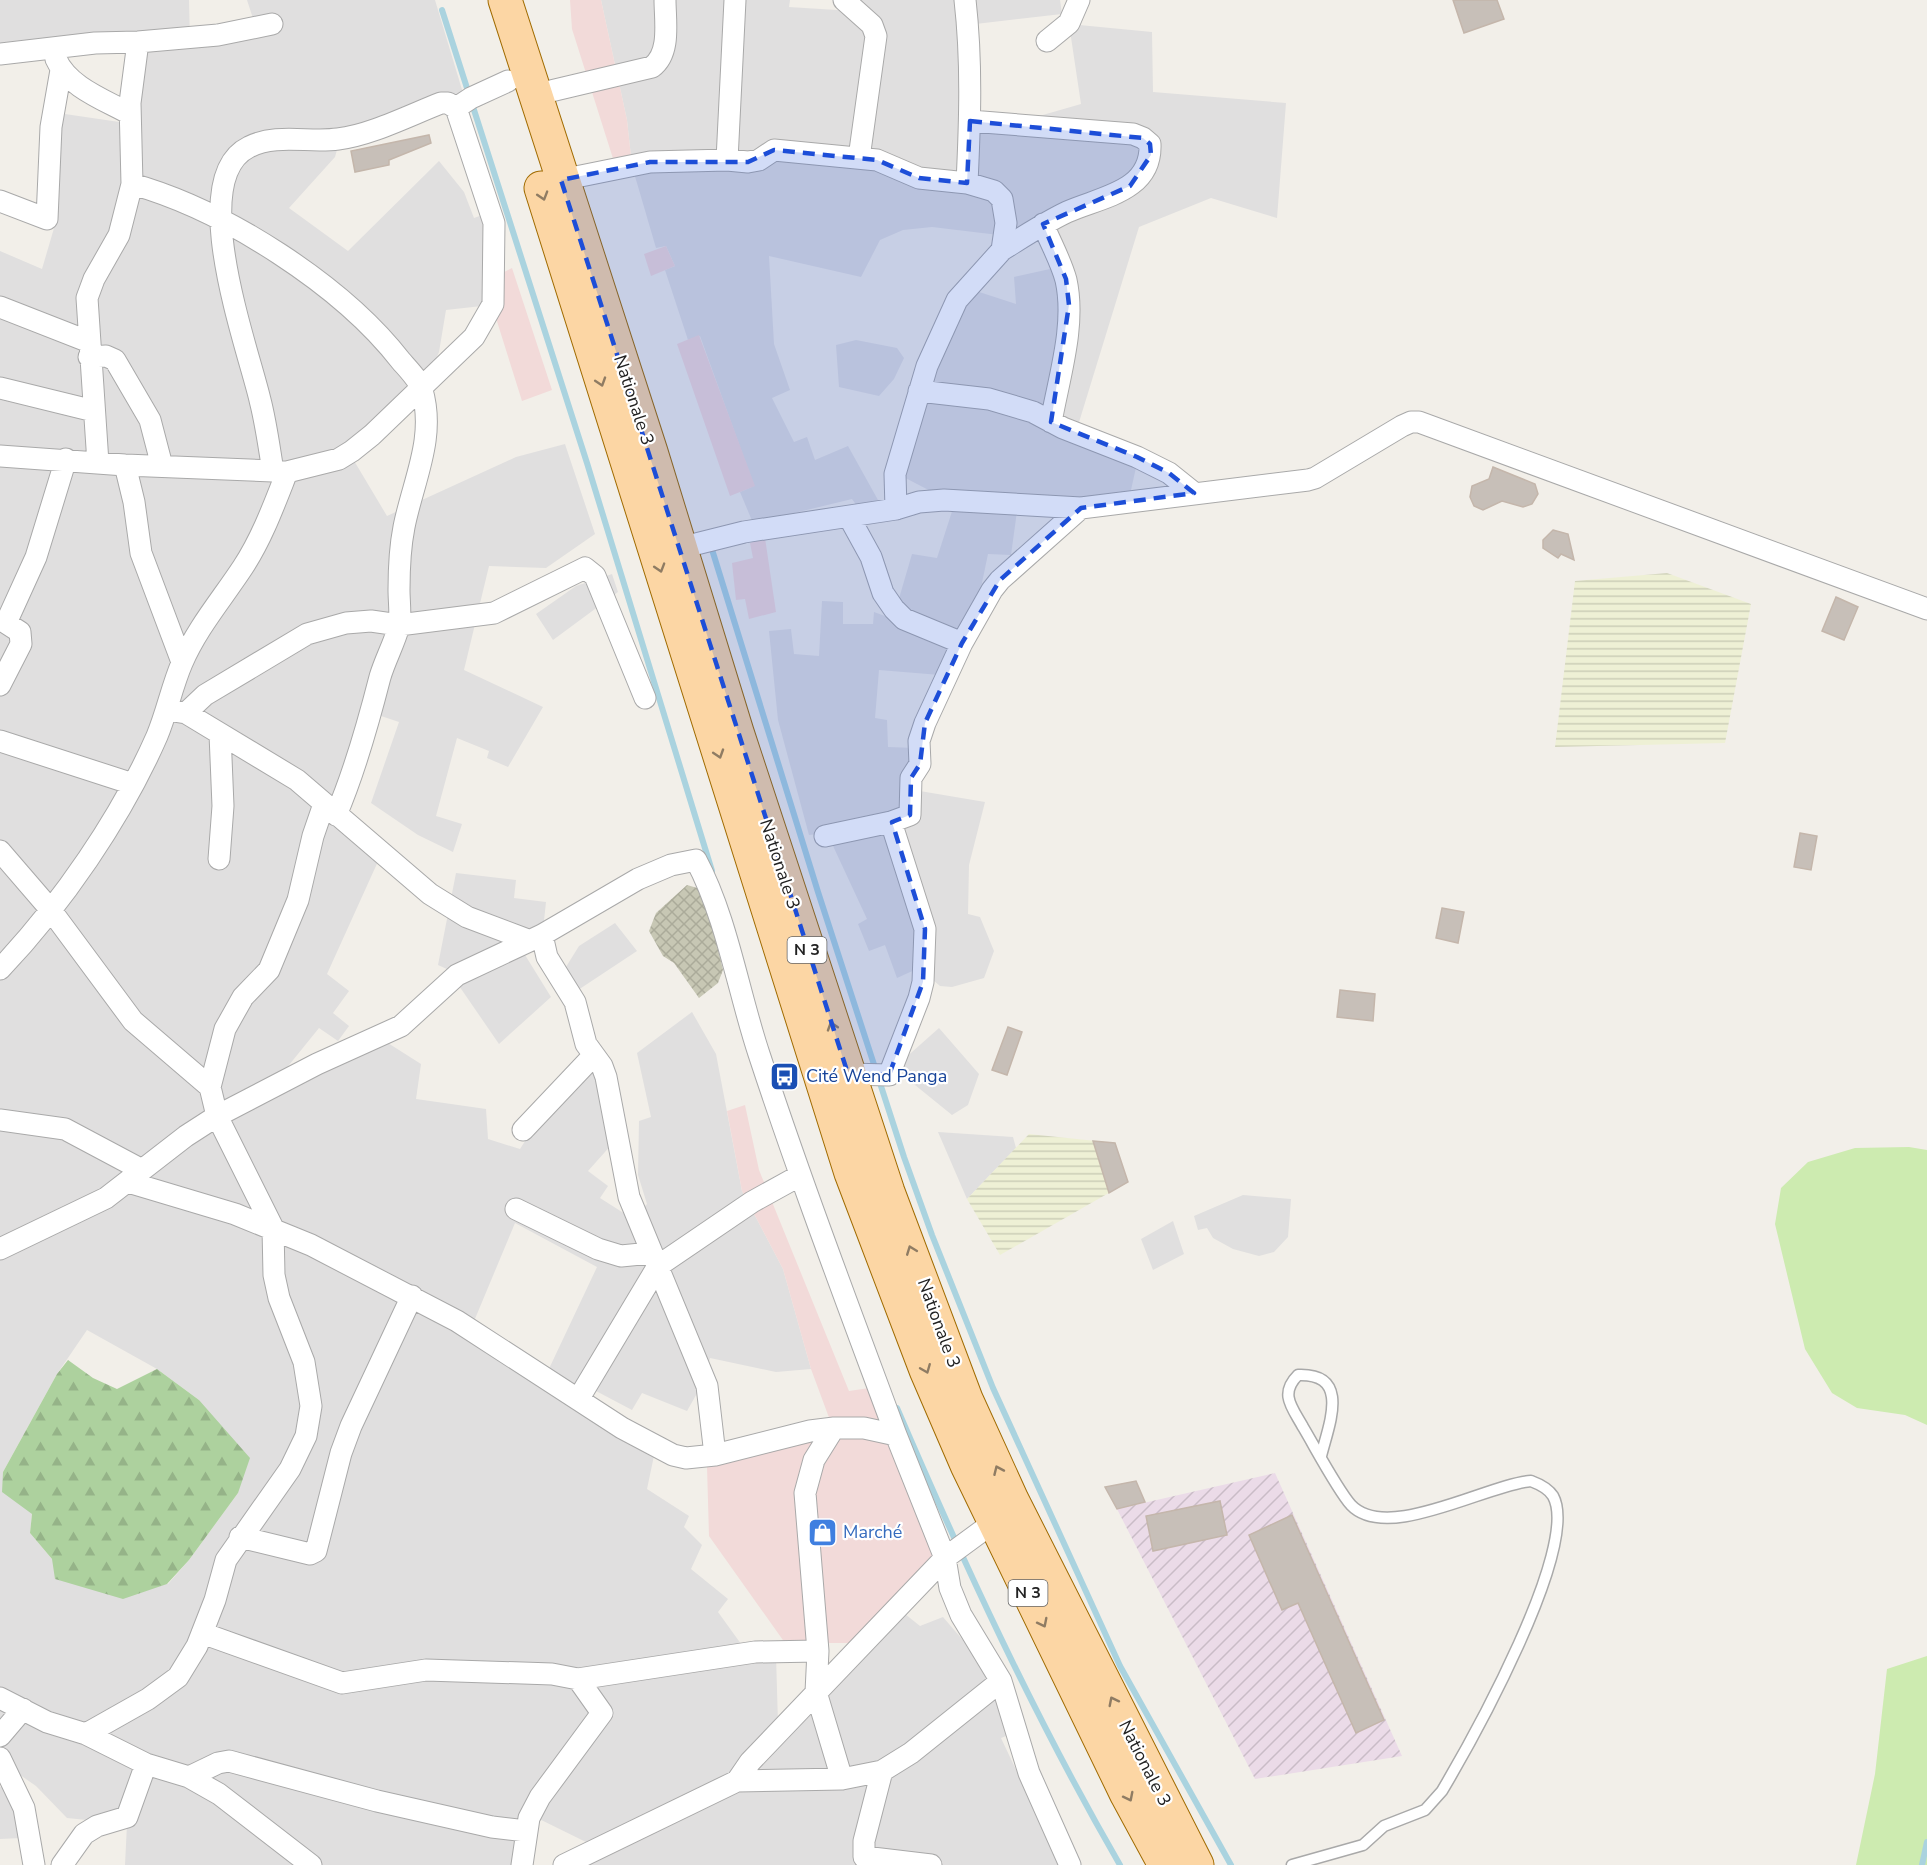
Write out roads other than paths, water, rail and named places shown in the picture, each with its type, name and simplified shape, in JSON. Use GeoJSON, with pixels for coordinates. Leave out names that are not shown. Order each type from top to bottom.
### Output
{"type":"FeatureCollection","features":[{"type":"Feature","properties":{"kind":"main road","name":"N 3"},"geometry":{"type":"LineString","coordinates":[[481,0],[521,88]]}},
{"type":"Feature","properties":{"kind":"main road","name":"Nationale 3"},"geometry":{"type":"LineString","coordinates":[[505,0],[521,88],[851,1173],[926,1370],[1197,1865]]}},
{"type":"Feature","properties":{"kind":"main road","name":"Nationale 3"},"geometry":{"type":"LineString","coordinates":[[521,88],[561,180],[848,1074],[888,1192],[966,1399],[1003,1511],[1127,1795],[1165,1865]]}},
{"type":"Feature","properties":{"kind":"street"},"geometry":{"type":"LineString","coordinates":[[456,108],[471,98],[652,67],[662,56],[664,47],[665,0]]}},
{"type":"Feature","properties":{"kind":"street"},"geometry":{"type":"LineString","coordinates":[[727,160],[735,0]]}},
{"type":"Feature","properties":{"kind":"street"},"geometry":{"type":"LineString","coordinates":[[844,0],[872,25],[876,36],[859,158]]}},
{"type":"Feature","properties":{"kind":"street"},"geometry":{"type":"LineString","coordinates":[[966,0],[970,40],[967,183]]}},
{"type":"Feature","properties":{"kind":"street"},"geometry":{"type":"LineString","coordinates":[[1047,41],[1069,23],[1079,0]]}},
{"type":"Feature","properties":{"kind":"street"},"geometry":{"type":"LineString","coordinates":[[0,54],[218,34],[272,24]]}},
{"type":"Feature","properties":{"kind":"street"},"geometry":{"type":"LineString","coordinates":[[98,463],[88,349],[87,298],[119,235],[132,184],[130,114],[138,42]]}},
{"type":"Feature","properties":{"kind":"street"},"geometry":{"type":"LineString","coordinates":[[51,48],[61,70],[77,84],[130,114]]}},
{"type":"Feature","properties":{"kind":"street"},"geometry":{"type":"LineString","coordinates":[[0,201],[47,219],[51,127],[61,70]]}},
{"type":"Feature","properties":{"kind":"street"},"geometry":{"type":"LineString","coordinates":[[0,456],[125,465],[280,472],[339,459],[352,451],[474,337],[493,304],[494,223],[456,108],[448,103],[441,104],[339,139],[266,140],[246,147],[225,172],[219,220],[237,318],[280,472],[266,526],[243,567],[218,600],[182,663],[176,712],[106,832],[50,909],[0,969]]}},
{"type":"Feature","properties":{"kind":"street"},"geometry":{"type":"LineString","coordinates":[[896,509],[895,474],[919,391],[927,366],[957,300],[1002,250],[1043,224],[1069,211],[1117,195],[1141,174],[1150,155],[1150,144],[1143,138],[1132,134],[970,121]]}},
{"type":"Feature","properties":{"kind":"street"},"geometry":{"type":"LineString","coordinates":[[561,180],[650,162],[759,160],[774,150],[859,158],[890,164],[919,177],[967,183],[994,191],[1002,199],[1006,223],[1002,250]]}},
{"type":"Feature","properties":{"kind":"street"},"geometry":{"type":"LineString","coordinates":[[86,1734],[147,1699],[178,1677],[190,1661],[215,1600],[226,1560],[298,1455],[311,1411],[304,1362],[279,1298],[274,1275],[273,1228],[217,1116],[210,1087],[225,1029],[243,997],[269,970],[298,900],[313,836],[330,809],[347,789],[399,625],[399,576],[403,529],[423,460],[427,424],[422,388],[387,342],[357,313],[315,280],[255,240],[175,197],[132,184]]}},
{"type":"Feature","properties":{"kind":"street"},"geometry":{"type":"LineString","coordinates":[[1043,224],[1066,279],[1069,305],[1065,348],[1051,422]]}},
{"type":"Feature","properties":{"kind":"street"},"geometry":{"type":"LineString","coordinates":[[0,307],[115,360],[150,420],[162,466]]}},
{"type":"Feature","properties":{"kind":"street"},"geometry":{"type":"LineString","coordinates":[[0,388],[93,411]]}},
{"type":"Feature","properties":{"kind":"street"},"geometry":{"type":"LineString","coordinates":[[919,391],[988,399],[1022,408],[1137,457],[1169,473],[1194,493]]}},
{"type":"Feature","properties":{"kind":"street"},"geometry":{"type":"LineString","coordinates":[[680,548],[744,532],[896,509],[919,502],[944,500],[1081,508],[1315,478],[1402,426],[1411,422],[1419,422],[1927,609]]}},
{"type":"Feature","properties":{"kind":"street"},"geometry":{"type":"LineString","coordinates":[[0,685],[21,644],[20,632],[3,621],[36,557],[66,459]]}},
{"type":"Feature","properties":{"kind":"street"},"geometry":{"type":"LineString","coordinates":[[125,465],[134,502],[141,553],[182,663]]}},
{"type":"Feature","properties":{"kind":"street"},"geometry":{"type":"LineString","coordinates":[[825,836],[891,822],[910,814],[911,778],[920,764],[919,741],[932,705],[981,606],[1000,580],[1081,508]]}},
{"type":"Feature","properties":{"kind":"street"},"geometry":{"type":"LineString","coordinates":[[849,517],[871,557],[883,593],[894,609],[904,618],[962,643]]}},
{"type":"Feature","properties":{"kind":"street"},"geometry":{"type":"LineString","coordinates":[[176,712],[307,634],[346,622],[371,621],[399,625],[494,614],[585,568],[595,576],[645,698]]}},
{"type":"Feature","properties":{"kind":"street"},"geometry":{"type":"LineString","coordinates":[[176,712],[277,766],[430,894],[467,917],[535,937],[575,1002],[586,1044],[602,1066],[610,1090],[629,1197],[707,1386],[715,1455]]}},
{"type":"Feature","properties":{"kind":"street"},"geometry":{"type":"LineString","coordinates":[[219,859],[223,806],[220,734]]}},
{"type":"Feature","properties":{"kind":"street"},"geometry":{"type":"LineString","coordinates":[[0,741],[133,784]]}},
{"type":"Feature","properties":{"kind":"street"},"geometry":{"type":"LineString","coordinates":[[848,1074],[889,1075],[923,982],[925,929],[891,822]]}},
{"type":"Feature","properties":{"kind":"street"},"geometry":{"type":"LineString","coordinates":[[0,851],[50,909],[132,1021],[210,1087]]}},
{"type":"Feature","properties":{"kind":"street"},"geometry":{"type":"LineString","coordinates":[[0,1249],[74,1215],[135,1176],[217,1116],[317,1064],[401,1026],[456,975],[535,937],[638,879],[672,865],[696,860],[709,884],[748,1022],[799,1176],[896,1435],[945,1558],[950,1588],[961,1615],[1001,1681],[1029,1773],[1070,1865]]}},
{"type":"Feature","properties":{"kind":"street"},"geometry":{"type":"LineString","coordinates":[[523,1130],[594,1056]]}},
{"type":"Feature","properties":{"kind":"street"},"geometry":{"type":"LineString","coordinates":[[0,1120],[65,1129],[135,1176],[273,1228],[412,1296],[457,1321],[622,1428],[673,1455],[686,1458],[715,1455],[768,1444],[810,1431],[834,1428],[864,1428],[896,1435]]}},
{"type":"Feature","properties":{"kind":"street"},"geometry":{"type":"LineString","coordinates":[[579,1398],[655,1260],[799,1176]]}},
{"type":"Feature","properties":{"kind":"street"},"geometry":{"type":"LineString","coordinates":[[516,1209],[598,1249],[621,1256],[655,1260]]}},
{"type":"Feature","properties":{"kind":"street"},"geometry":{"type":"LineString","coordinates":[[240,1537],[310,1554],[316,1551],[341,1453],[351,1426],[412,1296]]}},
{"type":"Feature","properties":{"kind":"street"},"geometry":{"type":"LineString","coordinates":[[834,1428],[814,1460],[805,1493],[818,1651],[816,1692],[842,1779]]}},
{"type":"Feature","properties":{"kind":"street"},"geometry":{"type":"LineString","coordinates":[[737,1780],[750,1762],[945,1558],[1003,1511]]}},
{"type":"Feature","properties":{"kind":"street"},"geometry":{"type":"LineString","coordinates":[[201,1633],[342,1683],[426,1670],[552,1674],[578,1679],[755,1652],[818,1651]]}},
{"type":"Feature","properties":{"kind":"street"},"geometry":{"type":"LineString","coordinates":[[522,1865],[529,1818],[548,1782],[602,1713],[578,1679]]}},
{"type":"Feature","properties":{"kind":"street"},"geometry":{"type":"LineString","coordinates":[[564,1865],[737,1780],[842,1779],[882,1771],[911,1753],[1001,1681]]}},
{"type":"Feature","properties":{"kind":"street"},"geometry":{"type":"LineString","coordinates":[[0,1698],[47,1722],[86,1734],[146,1764],[189,1777],[219,1794],[311,1865]]}},
{"type":"Feature","properties":{"kind":"street"},"geometry":{"type":"LineString","coordinates":[[0,1736],[23,1709]]}},
{"type":"Feature","properties":{"kind":"street"},"geometry":{"type":"LineString","coordinates":[[0,1758],[6,1784],[24,1808],[34,1865]]}},
{"type":"Feature","properties":{"kind":"street"},"geometry":{"type":"LineString","coordinates":[[189,1777],[218,1763],[230,1761],[377,1801],[492,1827],[526,1831]]}},
{"type":"Feature","properties":{"kind":"street"},"geometry":{"type":"LineString","coordinates":[[62,1865],[84,1834],[97,1826],[128,1817],[146,1764]]}},
{"type":"Feature","properties":{"kind":"street"},"geometry":{"type":"LineString","coordinates":[[882,1771],[864,1842],[864,1857],[931,1865]]}},
{"type":"Feature","properties":{"kind":"lane"},"geometry":{"type":"LineString","coordinates":[[1292,1865],[1363,1845],[1384,1826],[1425,1810],[1442,1791],[1536,1608],[1554,1548],[1557,1515],[1553,1497],[1546,1489],[1531,1481],[1521,1482],[1425,1513],[1390,1518],[1366,1513],[1352,1506],[1322,1456],[1288,1398],[1289,1384],[1298,1375],[1313,1375],[1322,1378],[1330,1387],[1333,1403],[1322,1456]]}},
{"type":"Feature","properties":{"kind":"waterway"},"geometry":{"type":"LineString","coordinates":[[442,10],[587,463],[712,871]]}},
{"type":"Feature","properties":{"kind":"waterway"},"geometry":{"type":"LineString","coordinates":[[710,543],[818,892],[904,1157],[932,1235],[993,1388],[1120,1666],[1231,1865]]}},
{"type":"Feature","properties":{"kind":"waterway"},"geometry":{"type":"LineString","coordinates":[[897,1408],[1002,1640],[1059,1754],[1120,1865]]}},
{"type":"Feature","properties":{"kind":"waterway"},"geometry":{"type":"LineString","coordinates":[[1922,1865],[1927,1842]]}},
{"type":"Feature","properties":{"kind":"place","name":"Cité Wend Panga"},"geometry":{"type":"Point","coordinates":[785,1076]}},
{"type":"Feature","properties":{"kind":"place","name":"Marché"},"geometry":{"type":"Point","coordinates":[822,1532]}}]}
